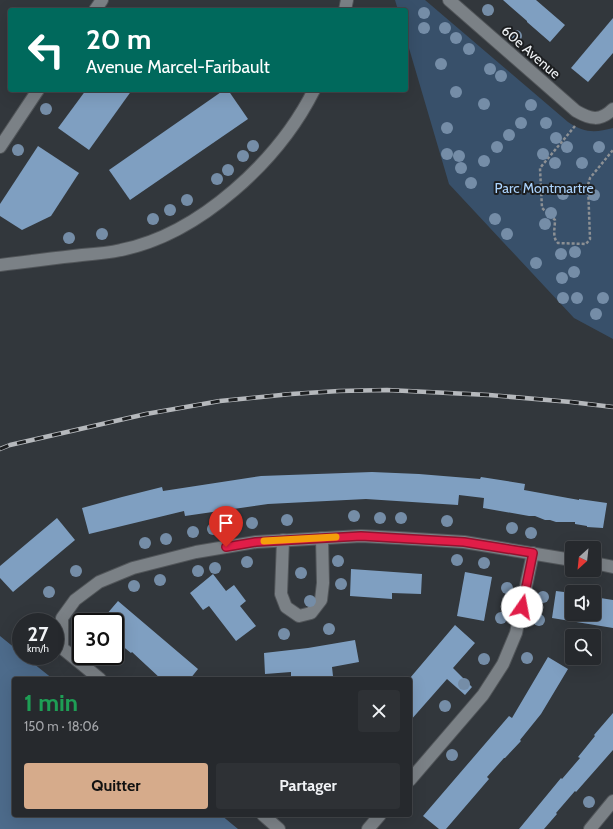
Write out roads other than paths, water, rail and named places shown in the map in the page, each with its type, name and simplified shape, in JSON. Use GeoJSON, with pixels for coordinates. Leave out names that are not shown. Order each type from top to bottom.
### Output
{"type":"FeatureCollection","features":[{"type":"Feature","properties":{"kind":"street","name":"60e Avenue"},"geometry":{"type":"LineString","coordinates":[[449,0],[576,111],[587,117],[599,118],[609,114],[613,109]]}},
{"type":"Feature","properties":{"kind":"street"},"geometry":{"type":"LineString","coordinates":[[0,147],[37,92]]}},
{"type":"Feature","properties":{"kind":"street"},"geometry":{"type":"LineString","coordinates":[[0,265],[121,250],[149,242],[196,219],[240,186],[262,164],[299,116],[313,92]]}},
{"type":"Feature","properties":{"kind":"street"},"geometry":{"type":"LineString","coordinates":[[98,677],[62,648],[62,618],[75,600],[99,582],[133,568],[204,551],[256,542],[361,536],[464,542],[565,559]]}},
{"type":"Feature","properties":{"kind":"street"},"geometry":{"type":"LineString","coordinates":[[283,540],[281,594],[286,607],[299,616],[311,613],[321,600],[323,583],[322,538]]}},
{"type":"Feature","properties":{"kind":"street"},"geometry":{"type":"LineString","coordinates":[[412,778],[483,695],[502,664],[516,633],[533,553]]}},
{"type":"Feature","properties":{"kind":"street"},"geometry":{"type":"LineString","coordinates":[[601,565],[613,567]]}},
{"type":"Feature","properties":{"kind":"street"},"geometry":{"type":"LineString","coordinates":[[590,829],[613,801]]}},
{"type":"Feature","properties":{"kind":"street"},"geometry":{"type":"LineString","coordinates":[[264,817],[279,829]]}},
{"type":"Feature","properties":{"kind":"street"},"geometry":{"type":"LineString","coordinates":[[368,829],[378,817]]}},
{"type":"Feature","properties":{"kind":"railway"},"geometry":{"type":"LineString","coordinates":[[0,449],[10,445],[146,414],[220,401],[291,394],[387,390],[489,395],[613,407]]}},
{"type":"Feature","properties":{"kind":"park label","name":"Parc Montmartre"},"geometry":{"type":"Point","coordinates":[544,188]}}]}
